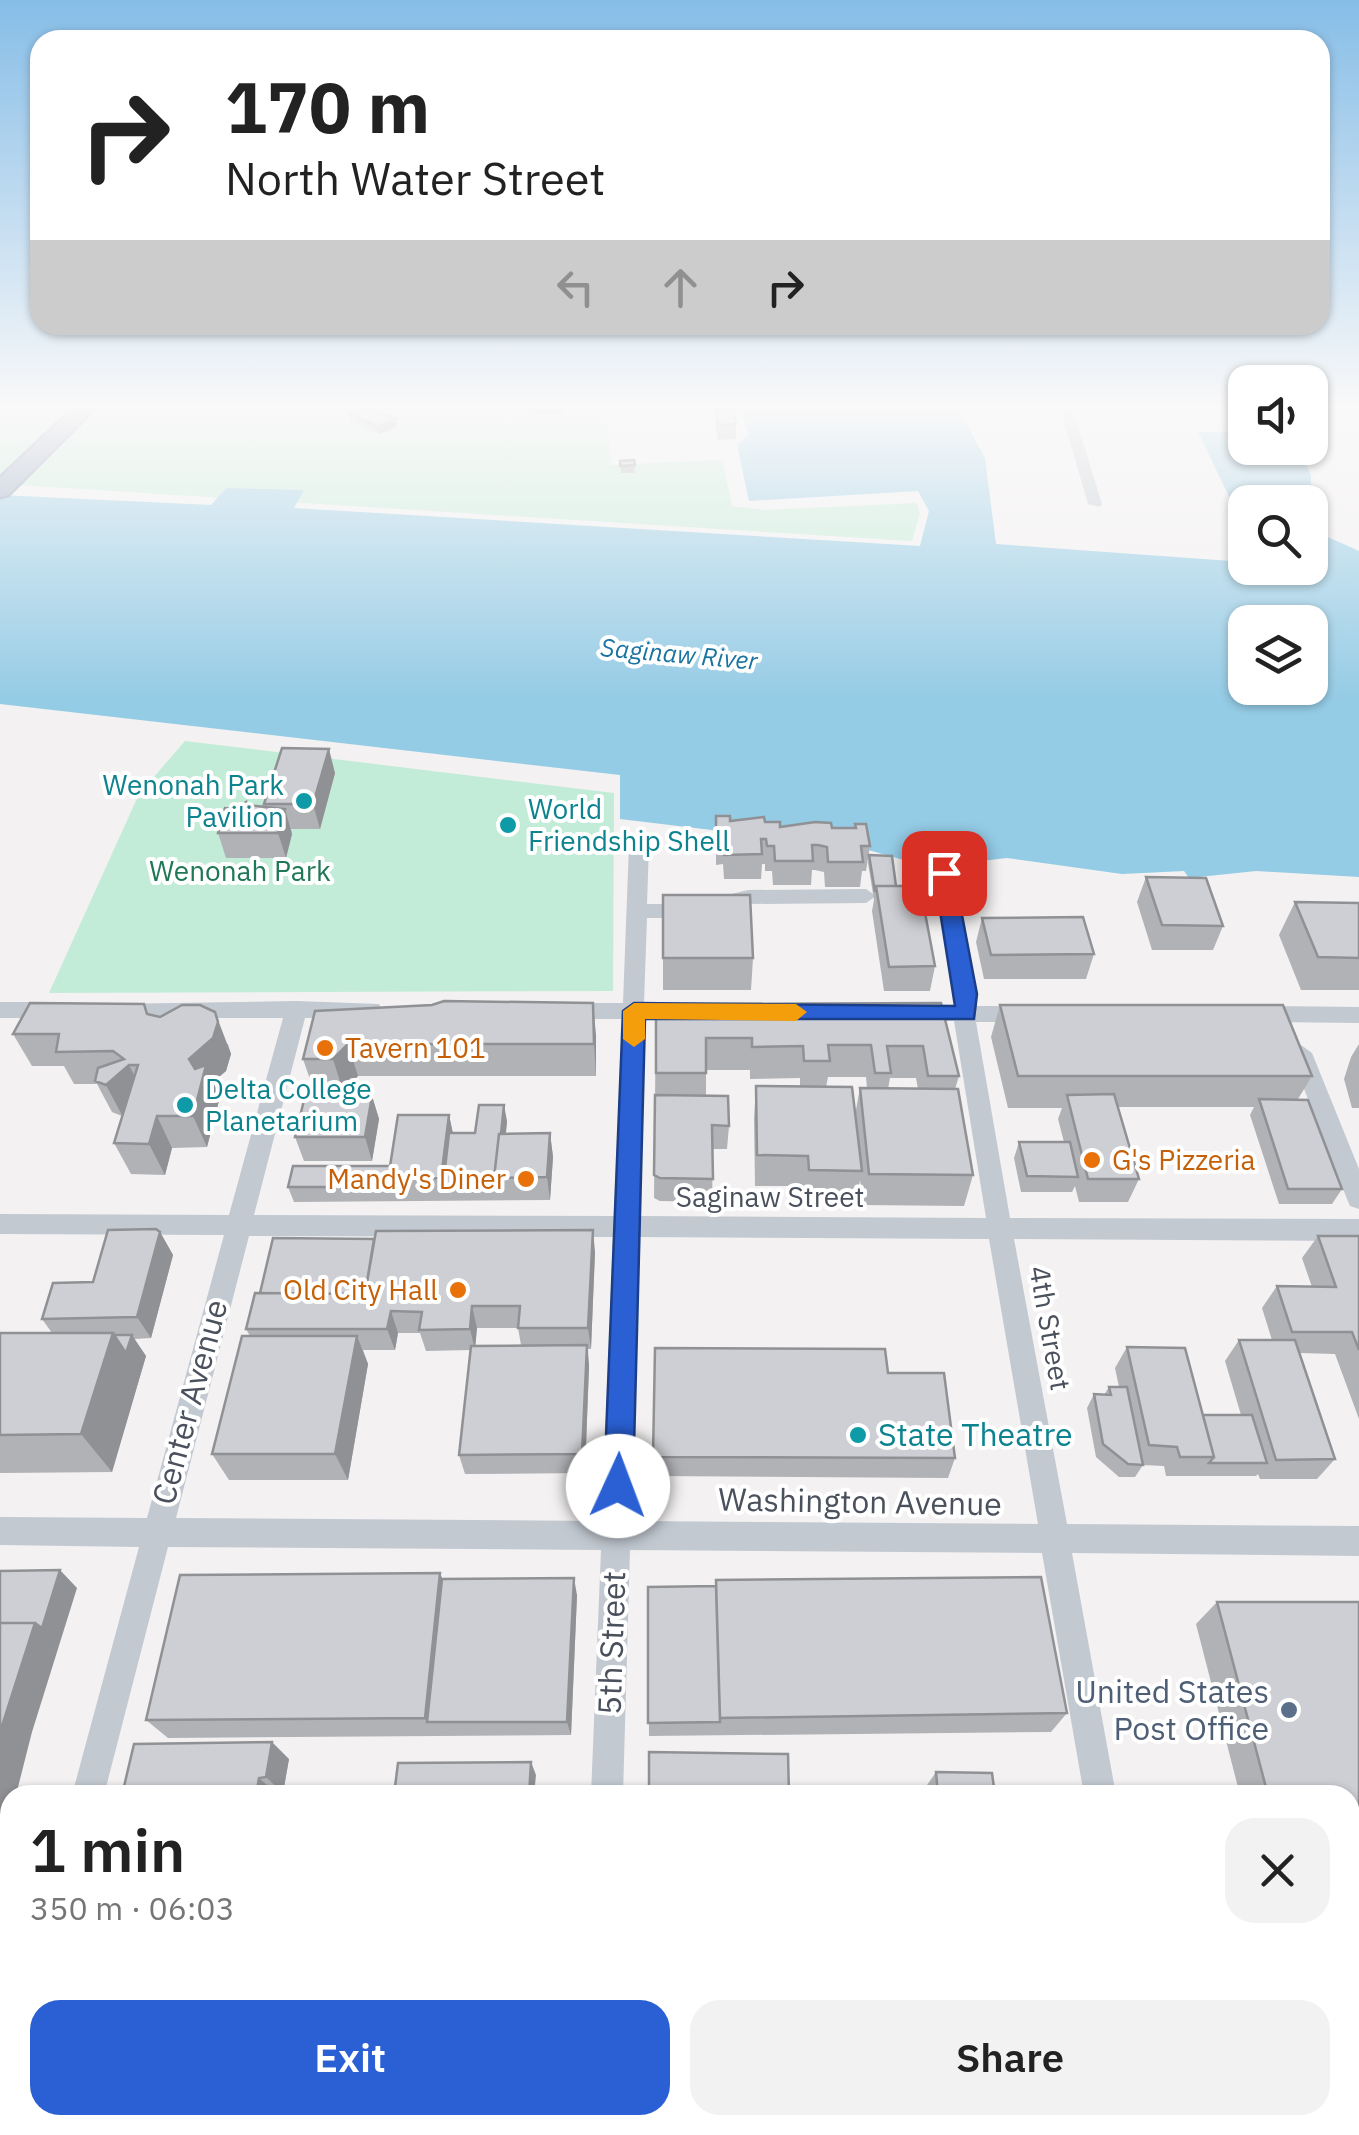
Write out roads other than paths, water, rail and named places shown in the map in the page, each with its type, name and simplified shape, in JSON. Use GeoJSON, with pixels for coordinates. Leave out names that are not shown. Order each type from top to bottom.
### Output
{"type":"FeatureCollection","features":[{"type":"Feature","properties":{"kind":"street","name":"5th Street"},"geometry":{"type":"LineString","coordinates":[[607,1785],[639,844]]}},
{"type":"Feature","properties":{"kind":"street","name":"4th Street"},"geometry":{"type":"LineString","coordinates":[[944,873],[966,994],[965,1032],[1098,1785]]}},
{"type":"Feature","properties":{"kind":"street"},"geometry":{"type":"LineString","coordinates":[[637,911],[689,911],[748,897],[866,896]]}},
{"type":"Feature","properties":{"kind":"street","name":"Center Avenue"},"geometry":{"type":"LineString","coordinates":[[91,1785],[296,1009]]}},
{"type":"Feature","properties":{"kind":"street"},"geometry":{"type":"LineString","coordinates":[[0,1010],[390,1010]]}},
{"type":"Feature","properties":{"kind":"street"},"geometry":{"type":"LineString","coordinates":[[538,1010],[713,1012]]}},
{"type":"Feature","properties":{"kind":"street"},"geometry":{"type":"LineString","coordinates":[[888,1013],[1041,1014]]}},
{"type":"Feature","properties":{"kind":"street"},"geometry":{"type":"LineString","coordinates":[[1240,1014],[1359,1015]]}},
{"type":"Feature","properties":{"kind":"street"},"geometry":{"type":"LineString","coordinates":[[1280,1015],[1292,1032],[1359,1198]]}},
{"type":"Feature","properties":{"kind":"street","name":"Saginaw Street"},"geometry":{"type":"LineString","coordinates":[[0,1224],[1359,1230]]}},
{"type":"Feature","properties":{"kind":"street","name":"Washington Avenue"},"geometry":{"type":"LineString","coordinates":[[0,1531],[1359,1540]]}},
{"type":"Feature","properties":{"kind":"water","name":"Saginaw River"},"geometry":{"type":"Polygon","coordinates":[[[0,504],[296,504],[294,508],[920,546],[929,511],[925,504],[991,504],[996,544],[1228,561],[1228,585],[1328,585],[1328,537],[1359,551],[1359,877],[1256,871],[1189,878],[1184,871],[1122,874],[1007,858],[929,867],[861,848],[620,819],[620,775],[0,704],[0,504]]]}},
{"type":"Feature","properties":{"kind":"place","name":"Wenonah Park Pavilion"},"geometry":{"type":"Point","coordinates":[304,801]}},
{"type":"Feature","properties":{"kind":"place","name":"World Friendship Shell"},"geometry":{"type":"Point","coordinates":[508,825]}},
{"type":"Feature","properties":{"kind":"place","name":"Tavern 101"},"geometry":{"type":"Point","coordinates":[325,1048]}},
{"type":"Feature","properties":{"kind":"place","name":"Delta College Planetarium"},"geometry":{"type":"Point","coordinates":[185,1105]}},
{"type":"Feature","properties":{"kind":"place","name":"G's Pizzeria"},"geometry":{"type":"Point","coordinates":[1092,1160]}},
{"type":"Feature","properties":{"kind":"place","name":"Mandy's Diner"},"geometry":{"type":"Point","coordinates":[526,1179]}},
{"type":"Feature","properties":{"kind":"place","name":"Old City Hall"},"geometry":{"type":"Point","coordinates":[458,1290]}},
{"type":"Feature","properties":{"kind":"place","name":"State Theatre"},"geometry":{"type":"Point","coordinates":[858,1435]}},
{"type":"Feature","properties":{"kind":"place","name":"United States Post Office"},"geometry":{"type":"Point","coordinates":[1289,1710]}},
{"type":"Feature","properties":{"kind":"park label","name":"Wenonah Park"},"geometry":{"type":"Point","coordinates":[240,871]}}]}
